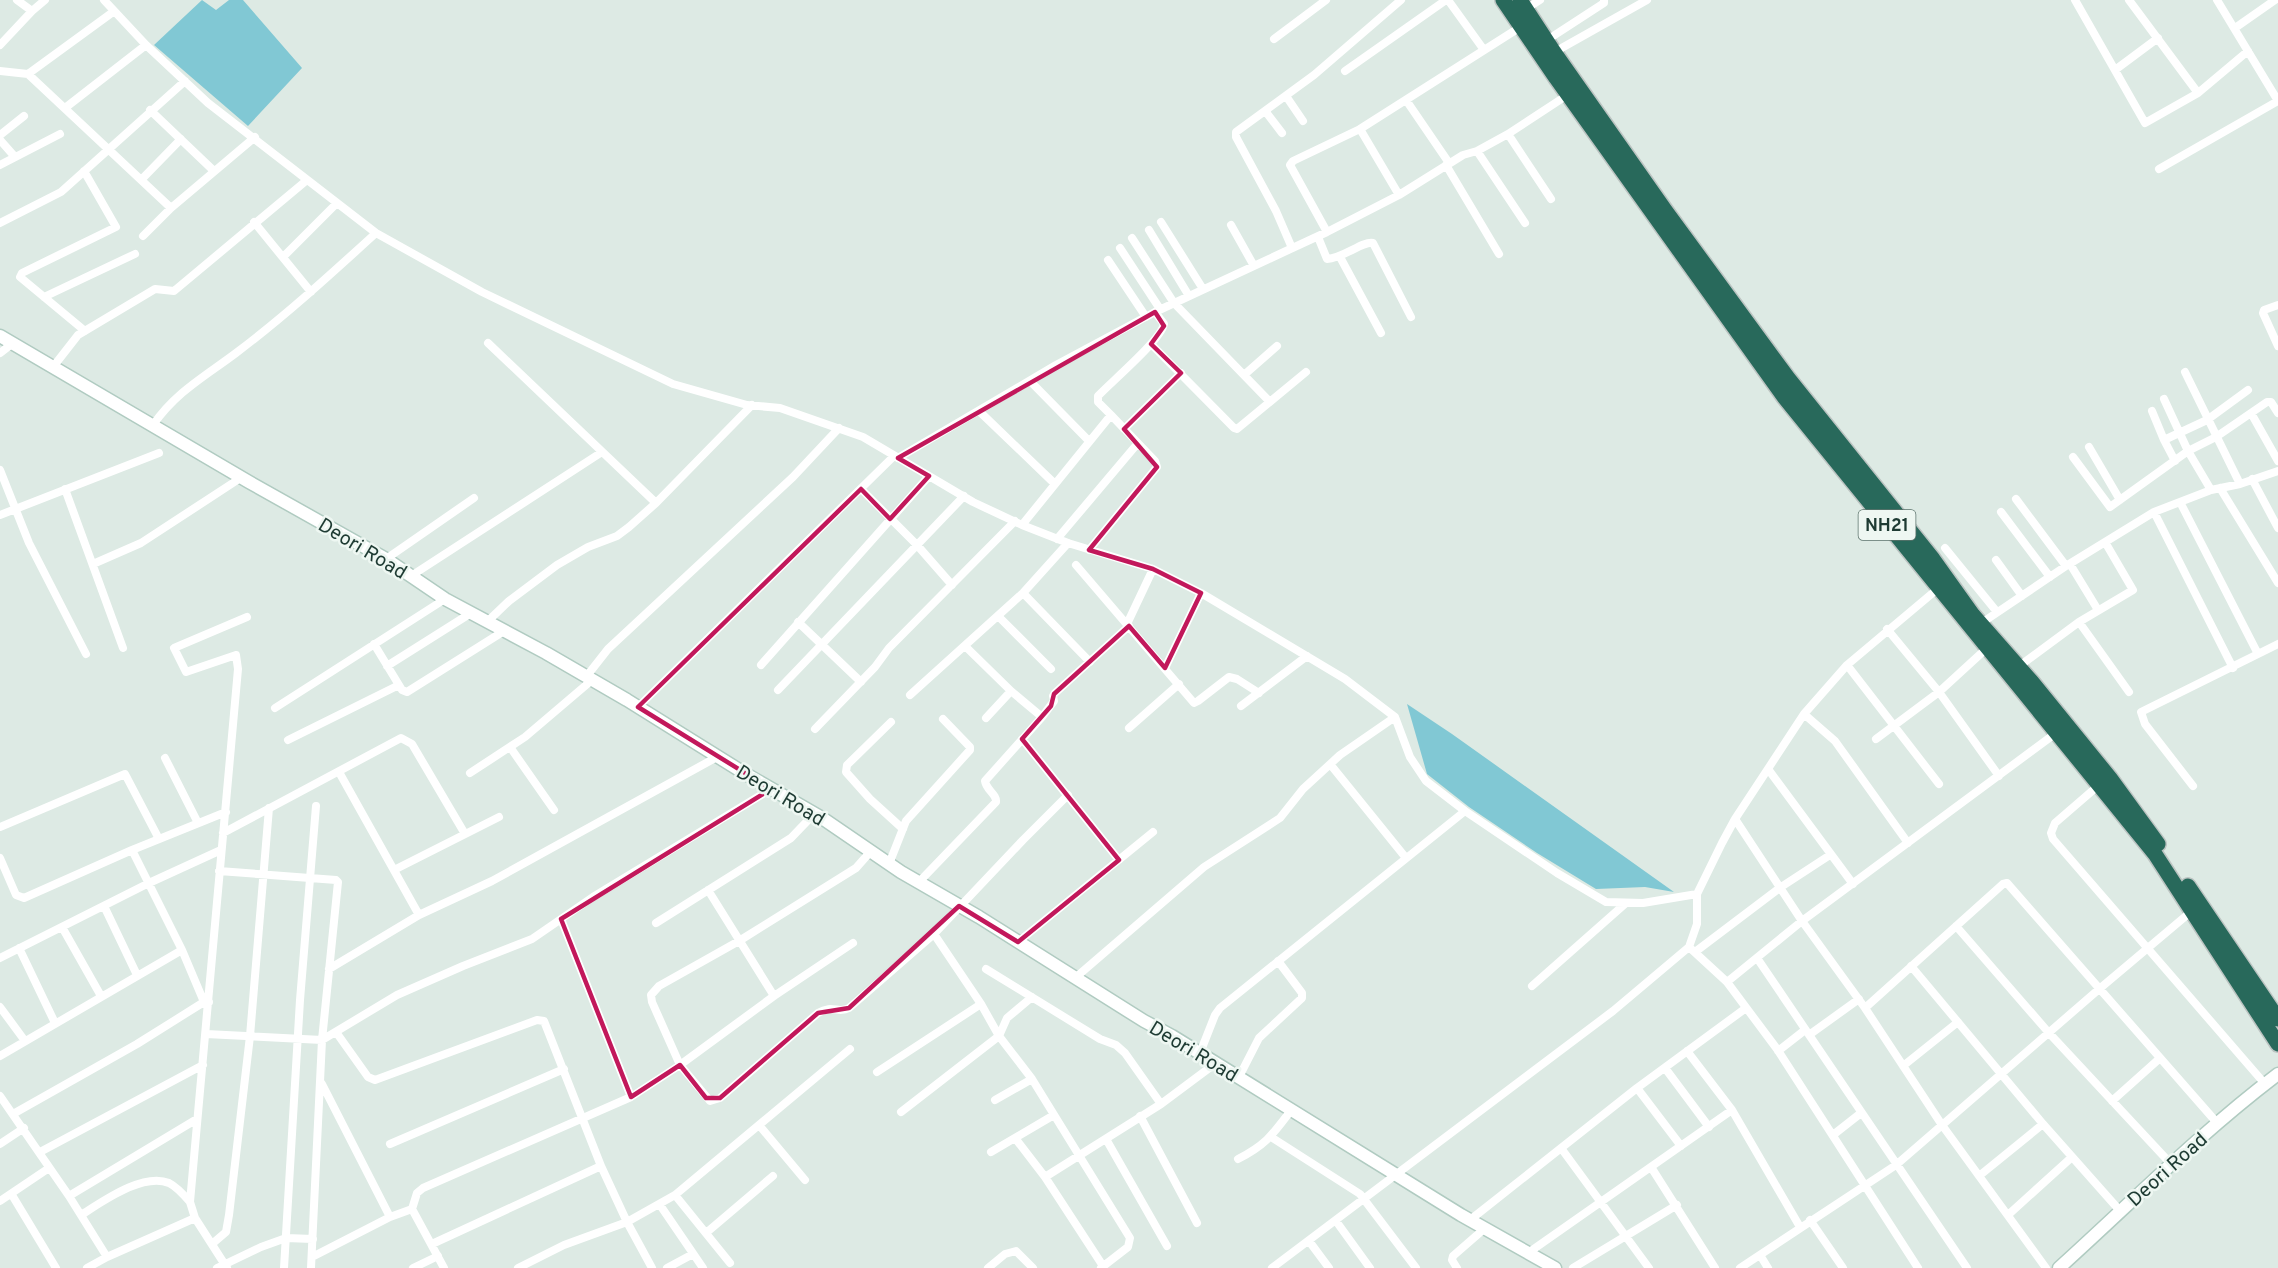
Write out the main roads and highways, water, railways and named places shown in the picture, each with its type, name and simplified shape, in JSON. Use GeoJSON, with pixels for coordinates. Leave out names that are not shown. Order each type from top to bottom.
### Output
{"type":"FeatureCollection","features":[{"type":"Feature","properties":{"kind":"highway","name":"NH21"},"geometry":{"type":"LineString","coordinates":[[1503,0],[1525,14],[1545,50],[1784,397],[2018,667],[2139,816],[2278,1044]]}},
{"type":"Feature","properties":{"kind":"highway","name":"NH21"},"geometry":{"type":"LineString","coordinates":[[1944,584],[1987,648],[2154,854],[2278,1019]]}},
{"type":"Feature","properties":{"kind":"water"},"geometry":{"type":"Polygon","coordinates":[[[202,0],[216,10],[229,0],[243,0],[302,68],[248,126],[154,45],[202,0]]]}},
{"type":"Feature","properties":{"kind":"water"},"geometry":{"type":"Polygon","coordinates":[[[1407,704],[1674,892],[1645,887],[1596,889],[1469,807],[1427,774],[1407,704]]]}}]}
